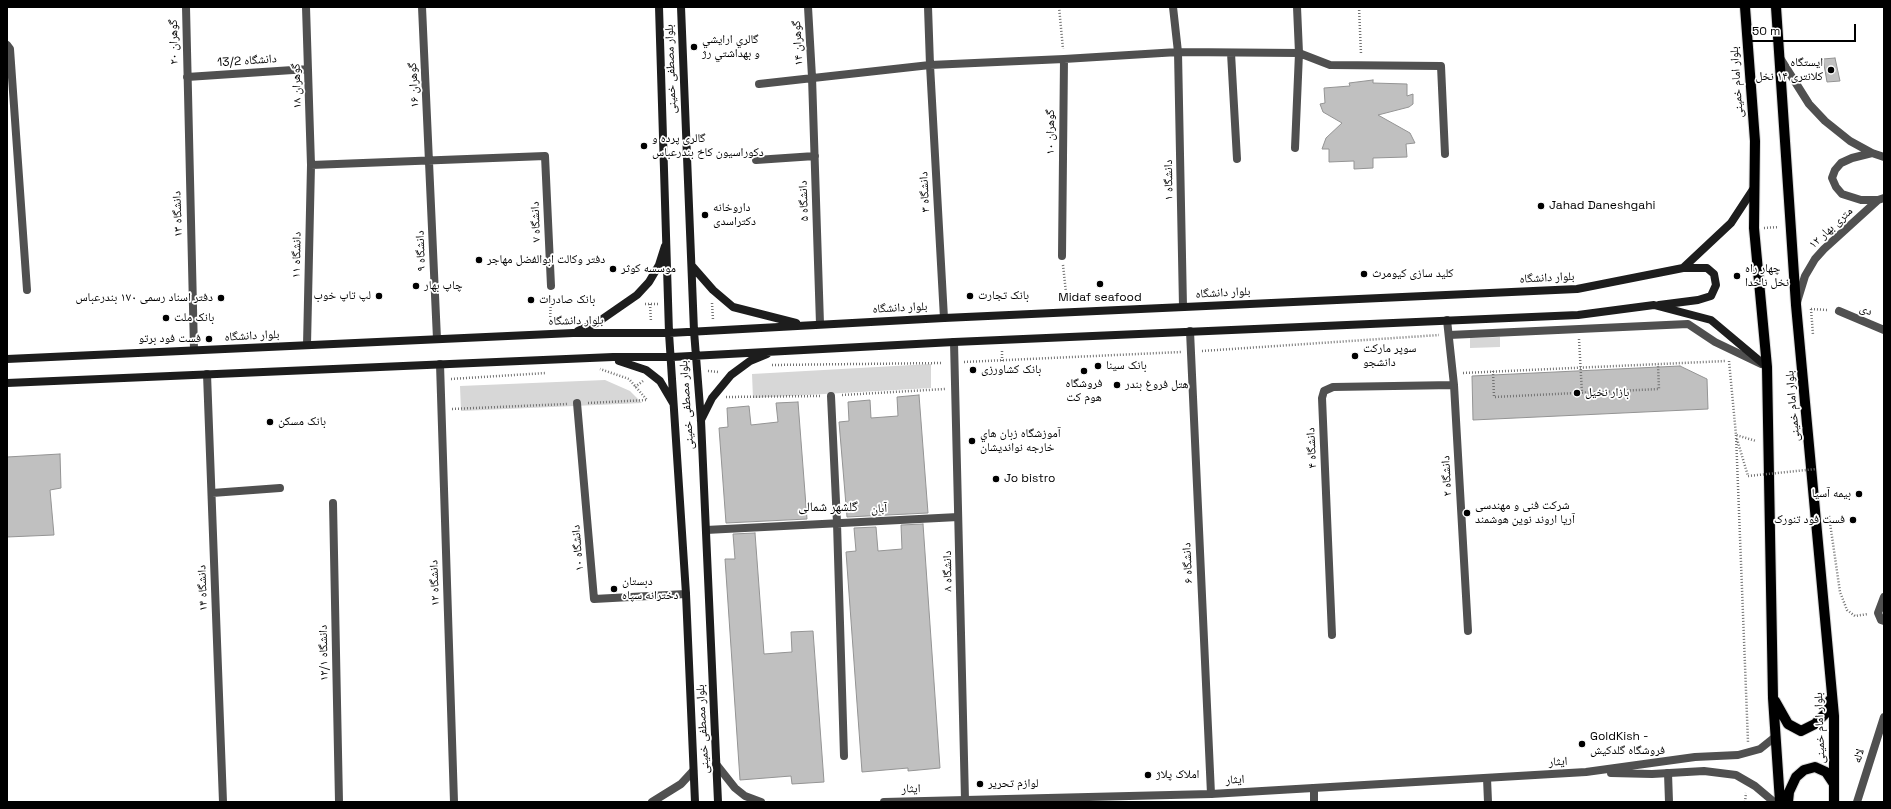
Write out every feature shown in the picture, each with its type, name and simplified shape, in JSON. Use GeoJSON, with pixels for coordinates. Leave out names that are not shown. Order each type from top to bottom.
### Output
{"type":"FeatureCollection","features":[{"type":"Feature","properties":{"kind":"main road","name":"بلوار مصطفی خمینی"},"geometry":{"type":"LineString","coordinates":[[659,7],[670,333],[686,594],[695,802]]}},
{"type":"Feature","properties":{"kind":"main road","name":"بلوار مصطفی خمینی"},"geometry":{"type":"LineString","coordinates":[[681,7],[694,331],[701,420],[718,802]]}},
{"type":"Feature","properties":{"kind":"main road","name":"بلوار امام خمینی"},"geometry":{"type":"LineString","coordinates":[[1746,7],[1755,141],[1754,228],[1766,367],[1773,698],[1780,802]]}},
{"type":"Feature","properties":{"kind":"main road","name":"بلوار امام خمینی"},"geometry":{"type":"LineString","coordinates":[[1776,7],[1797,307],[1832,688],[1834,716],[1834,802]]}},
{"type":"Feature","properties":{"kind":"main road"},"geometry":{"type":"LineString","coordinates":[[1683,268],[1731,223],[1755,187]]}},
{"type":"Feature","properties":{"kind":"main road"},"geometry":{"type":"LineString","coordinates":[[574,333],[598,322],[637,295],[649,282],[656,271],[667,242]]}},
{"type":"Feature","properties":{"kind":"main road"},"geometry":{"type":"LineString","coordinates":[[692,266],[713,290],[733,307],[805,325]]}},
{"type":"Feature","properties":{"kind":"main road","name":"بلوار دانشگاه"},"geometry":{"type":"LineString","coordinates":[[7,359],[574,333],[670,333],[820,324],[1577,289],[1683,268],[1707,268],[1714,274],[1716,285],[1711,296],[1698,300],[1654,305]]}},
{"type":"Feature","properties":{"kind":"main road"},"geometry":{"type":"LineString","coordinates":[[7,383],[440,364],[696,356],[1190,331],[1578,315],[1654,305],[1710,320],[1766,367]]}},
{"type":"Feature","properties":{"kind":"main road"},"geometry":{"type":"LineString","coordinates":[[701,420],[712,398],[730,375],[750,361],[773,351]]}},
{"type":"Feature","properties":{"kind":"main road"},"geometry":{"type":"LineString","coordinates":[[594,358],[627,362],[646,370],[660,381],[675,409]]}},
{"type":"Feature","properties":{"kind":"main road"},"geometry":{"type":"LineString","coordinates":[[1773,698],[1788,724],[1801,731],[1816,724],[1827,712],[1832,688]]}},
{"type":"Feature","properties":{"kind":"main road"},"geometry":{"type":"LineString","coordinates":[[1788,802],[1789,792],[1796,777],[1804,770],[1815,767],[1826,772],[1834,784]]}},
{"type":"Feature","properties":{"kind":"street","name":"گوهران ۲۰"},"geometry":{"type":"LineString","coordinates":[[186,7],[187,77]]}},
{"type":"Feature","properties":{"kind":"street","name":"گوهران ۱۸"},"geometry":{"type":"LineString","coordinates":[[306,7],[311,165]]}},
{"type":"Feature","properties":{"kind":"street","name":"گوهران ۱۶"},"geometry":{"type":"LineString","coordinates":[[422,7],[429,161]]}},
{"type":"Feature","properties":{"kind":"street","name":"گوهران ۱۴"},"geometry":{"type":"LineString","coordinates":[[808,7],[812,78]]}},
{"type":"Feature","properties":{"kind":"street","name":"دانشگاه ۳"},"geometry":{"type":"LineString","coordinates":[[928,7],[944,318]]}},
{"type":"Feature","properties":{"kind":"street","name":"دانشگاه ۱"},"geometry":{"type":"LineString","coordinates":[[1173,7],[1178,52],[1183,307]]}},
{"type":"Feature","properties":{"kind":"street"},"geometry":{"type":"LineString","coordinates":[[1295,148],[1299,54],[1297,7]]}},
{"type":"Feature","properties":{"kind":"street"},"geometry":{"type":"LineString","coordinates":[[7,45],[10,50],[27,290]]}},
{"type":"Feature","properties":{"kind":"street"},"geometry":{"type":"LineString","coordinates":[[759,84],[930,65],[1178,52],[1299,54],[1330,65],[1440,66],[1445,154]]}},
{"type":"Feature","properties":{"kind":"street"},"geometry":{"type":"LineString","coordinates":[[1232,53],[1237,159]]}},
{"type":"Feature","properties":{"kind":"street"},"geometry":{"type":"LineString","coordinates":[[1780,58],[1809,104],[1825,121],[1850,141],[1872,153],[1884,157]]}},
{"type":"Feature","properties":{"kind":"street","name":"گوهران ۱۰"},"geometry":{"type":"LineString","coordinates":[[1062,256],[1064,59]]}},
{"type":"Feature","properties":{"kind":"street","name":"دانشگاه 13/2"},"geometry":{"type":"LineString","coordinates":[[187,77],[308,69]]}},
{"type":"Feature","properties":{"kind":"street","name":"دانشگاه ۱۳"},"geometry":{"type":"LineString","coordinates":[[187,77],[194,350]]}},
{"type":"Feature","properties":{"kind":"street","name":"دانشگاه ۵"},"geometry":{"type":"LineString","coordinates":[[812,78],[820,324]]}},
{"type":"Feature","properties":{"kind":"street"},"geometry":{"type":"LineString","coordinates":[[1872,153],[1852,158],[1841,163],[1835,170],[1832,178],[1836,187],[1842,194],[1861,200],[1881,199]]}},
{"type":"Feature","properties":{"kind":"street","name":"دانشگاه ۷"},"geometry":{"type":"LineString","coordinates":[[429,161],[545,156],[551,286]]}},
{"type":"Feature","properties":{"kind":"street"},"geometry":{"type":"LineString","coordinates":[[756,160],[815,156]]}},
{"type":"Feature","properties":{"kind":"street"},"geometry":{"type":"LineString","coordinates":[[311,165],[429,161]]}},
{"type":"Feature","properties":{"kind":"street","name":"دانشگاه ۹"},"geometry":{"type":"LineString","coordinates":[[429,161],[437,339]]}},
{"type":"Feature","properties":{"kind":"street","name":"دانشگاه ۱۱"},"geometry":{"type":"LineString","coordinates":[[307,345],[311,165]]}},
{"type":"Feature","properties":{"kind":"street","name":"۱۲ متری بهار"},"geometry":{"type":"LineString","coordinates":[[1797,307],[1805,276],[1815,259],[1824,249],[1881,199]]}},
{"type":"Feature","properties":{"kind":"street","name":"دی"},"geometry":{"type":"LineString","coordinates":[[1839,311],[1884,330]]}},
{"type":"Feature","properties":{"kind":"street","name":"دانشگاه ۲"},"geometry":{"type":"LineString","coordinates":[[1448,320],[1454,385],[1468,631]]}},
{"type":"Feature","properties":{"kind":"street"},"geometry":{"type":"LineString","coordinates":[[1449,335],[1688,324],[1715,342],[1766,367]]}},
{"type":"Feature","properties":{"kind":"street","name":"دانشگاه ۶"},"geometry":{"type":"LineString","coordinates":[[1190,331],[1211,794]]}},
{"type":"Feature","properties":{"kind":"street","name":"دانشگاه ۸"},"geometry":{"type":"LineString","coordinates":[[954,342],[966,800]]}},
{"type":"Feature","properties":{"kind":"street","name":"دانشگاه ۱۲"},"geometry":{"type":"LineString","coordinates":[[440,364],[454,802]]}},
{"type":"Feature","properties":{"kind":"street","name":"دانشگاه ۱۴"},"geometry":{"type":"LineString","coordinates":[[207,374],[223,802]]}},
{"type":"Feature","properties":{"kind":"street","name":"دانشگاه ۴"},"geometry":{"type":"LineString","coordinates":[[1332,635],[1322,398],[1324,391],[1333,387],[1454,385]]}},
{"type":"Feature","properties":{"kind":"street"},"geometry":{"type":"LineString","coordinates":[[831,396],[837,523],[844,756]]}},
{"type":"Feature","properties":{"kind":"street","name":"دانشگاه ۱۰"},"geometry":{"type":"LineString","coordinates":[[578,404],[594,599],[686,594]]}},
{"type":"Feature","properties":{"kind":"street"},"geometry":{"type":"LineString","coordinates":[[212,493],[280,488]]}},
{"type":"Feature","properties":{"kind":"street","name":"دانشگاه ۱۲/۱"},"geometry":{"type":"LineString","coordinates":[[333,503],[339,802]]}},
{"type":"Feature","properties":{"kind":"street","name":"آبان"},"geometry":{"type":"LineString","coordinates":[[706,530],[958,517]]}},
{"type":"Feature","properties":{"kind":"street"},"geometry":{"type":"LineString","coordinates":[[1884,597],[1878,613],[1881,620],[1884,621]]}},
{"type":"Feature","properties":{"kind":"street","name":"لاله"},"geometry":{"type":"LineString","coordinates":[[1857,802],[1884,717]]}},
{"type":"Feature","properties":{"kind":"street","name":"ایثار"},"geometry":{"type":"LineString","coordinates":[[884,802],[1027,800],[1211,794],[1586,772],[1695,758],[1738,755],[1760,749],[1776,737]]}},
{"type":"Feature","properties":{"kind":"street"},"geometry":{"type":"LineString","coordinates":[[716,764],[735,788],[745,796],[761,802]]}},
{"type":"Feature","properties":{"kind":"street"},"geometry":{"type":"LineString","coordinates":[[651,802],[682,784],[693,771]]}},
{"type":"Feature","properties":{"kind":"street","name":"ایثار"},"geometry":{"type":"LineString","coordinates":[[1586,772],[1668,773],[1704,771],[1736,775],[1755,786],[1774,802]]}},
{"type":"Feature","properties":{"kind":"street"},"geometry":{"type":"LineString","coordinates":[[1668,773],[1669,802]]}},
{"type":"Feature","properties":{"kind":"street"},"geometry":{"type":"LineString","coordinates":[[1487,778],[1488,802]]}},
{"type":"Feature","properties":{"kind":"street"},"geometry":{"type":"LineString","coordinates":[[1314,788],[1314,802]]}},
{"type":"Feature","properties":{"kind":"path"},"geometry":{"type":"LineString","coordinates":[[1059,7],[1064,59]]}},
{"type":"Feature","properties":{"kind":"path"},"geometry":{"type":"LineString","coordinates":[[1359,7],[1361,65]]}},
{"type":"Feature","properties":{"kind":"path"},"geometry":{"type":"LineString","coordinates":[[1754,228],[1791,227]]}},
{"type":"Feature","properties":{"kind":"path"},"geometry":{"type":"LineString","coordinates":[[1062,256],[1068,312]]}},
{"type":"Feature","properties":{"kind":"path"},"geometry":{"type":"LineString","coordinates":[[550,334],[551,286]]}},
{"type":"Feature","properties":{"kind":"path"},"geometry":{"type":"LineString","coordinates":[[1797,307],[1839,311]]}},
{"type":"Feature","properties":{"kind":"path"},"geometry":{"type":"LineString","coordinates":[[1579,329],[1582,393]]}},
{"type":"Feature","properties":{"kind":"path"},"geometry":{"type":"LineString","coordinates":[[769,365],[954,363],[1191,352],[1449,335]]}},
{"type":"Feature","properties":{"kind":"path"},"geometry":{"type":"LineString","coordinates":[[1715,342],[1729,360],[1736,435],[1749,752]]}},
{"type":"Feature","properties":{"kind":"path"},"geometry":{"type":"LineString","coordinates":[[1453,373],[1729,360]]}},
{"type":"Feature","properties":{"kind":"path"},"geometry":{"type":"LineString","coordinates":[[1493,371],[1494,397],[1659,389],[1658,364]]}},
{"type":"Feature","properties":{"kind":"path"},"geometry":{"type":"LineString","coordinates":[[442,410],[647,400],[630,379],[599,369]]}},
{"type":"Feature","properties":{"kind":"path"},"geometry":{"type":"LineString","coordinates":[[440,380],[552,372]]}},
{"type":"Feature","properties":{"kind":"path"},"geometry":{"type":"LineString","coordinates":[[720,397],[726,392]]}},
{"type":"Feature","properties":{"kind":"path"},"geometry":{"type":"LineString","coordinates":[[1736,435],[1768,445]]}},
{"type":"Feature","properties":{"kind":"path"},"geometry":{"type":"LineString","coordinates":[[1736,435],[1748,476],[1816,469]]}},
{"type":"Feature","properties":{"kind":"path"},"geometry":{"type":"LineString","coordinates":[[1828,508],[1840,592],[1847,610],[1855,616],[1878,613]]}},
{"type":"Feature","properties":{"kind":"path"},"geometry":{"type":"LineString","coordinates":[[1745,802],[1748,782]]}},
{"type":"Feature","properties":{"kind":"shaded area"},"geometry":{"type":"Polygon","coordinates":[[[1500,337],[1500,347],[1470,348],[1470,338],[1500,337]]]}},
{"type":"Feature","properties":{"kind":"shaded area"},"geometry":{"type":"Polygon","coordinates":[[[931,364],[931,388],[753,398],[752,374],[931,364]]]}},
{"type":"Feature","properties":{"kind":"shaded area"},"geometry":{"type":"Polygon","coordinates":[[[605,380],[630,391],[642,403],[461,411],[460,386],[605,380]]]}},
{"type":"Feature","properties":{"kind":"building","name":"ایستگاه کلانتری ۱۴ نخل"},"geometry":{"type":"Polygon","coordinates":[[[1835,58],[1840,81],[1827,82],[1823,59],[1835,58]]]}},
{"type":"Feature","properties":{"kind":"building"},"geometry":{"type":"Polygon","coordinates":[[[1373,80],[1373,83],[1407,84],[1407,96],[1413,94],[1413,104],[1409,107],[1378,115],[1410,133],[1415,143],[1406,144],[1407,157],[1373,158],[1373,168],[1354,169],[1354,161],[1329,162],[1329,149],[1322,149],[1326,138],[1342,123],[1323,112],[1320,104],[1325,103],[1324,88],[1350,86],[1349,83],[1373,80]]]}},
{"type":"Feature","properties":{"kind":"building","name":"بازار نخیل"},"geometry":{"type":"Polygon","coordinates":[[[1680,366],[1707,379],[1708,409],[1473,420],[1472,376],[1680,366]]]}},
{"type":"Feature","properties":{"kind":"building"},"geometry":{"type":"Polygon","coordinates":[[[919,395],[928,513],[847,517],[839,422],[849,421],[848,402],[870,400],[871,418],[898,416],[897,397],[919,395]]]}},
{"type":"Feature","properties":{"kind":"building"},"geometry":{"type":"Polygon","coordinates":[[[798,402],[807,519],[726,523],[719,428],[728,427],[727,408],[749,406],[751,425],[778,422],[776,403],[798,402]]]}},
{"type":"Feature","properties":{"kind":"building"},"geometry":{"type":"Polygon","coordinates":[[[60,454],[61,488],[50,490],[54,535],[7,537],[7,457],[60,454]]]}},
{"type":"Feature","properties":{"kind":"building"},"geometry":{"type":"Polygon","coordinates":[[[923,524],[940,768],[908,771],[908,768],[862,772],[846,552],[856,551],[854,528],[876,527],[878,551],[902,549],[901,525],[923,524]]]}},
{"type":"Feature","properties":{"kind":"building"},"geometry":{"type":"Polygon","coordinates":[[[755,533],[764,654],[792,652],[791,632],[813,631],[824,782],[792,784],[791,776],[740,780],[725,559],[735,559],[733,534],[755,533]]]}},
{"type":"Feature","properties":{"kind":"place","name":"گالري ارايشي و بهداشتي رژ"},"geometry":{"type":"Point","coordinates":[694,47]}},
{"type":"Feature","properties":{"kind":"place","name":"ایستگاه کلانتری ۱۴ نخل"},"geometry":{"type":"Point","coordinates":[1831,70]}},
{"type":"Feature","properties":{"kind":"place","name":"گالری پرده و دکوراسیون کاخ بندرعباس"},"geometry":{"type":"Point","coordinates":[644,146]}},
{"type":"Feature","properties":{"kind":"place","name":"Jahad Daneshgahi"},"geometry":{"type":"Point","coordinates":[1541,206]}},
{"type":"Feature","properties":{"kind":"place","name":"داروخانه دکتراسدی"},"geometry":{"type":"Point","coordinates":[705,215]}},
{"type":"Feature","properties":{"kind":"place","name":"دفتر وکالت ابوالفضل مهاجر"},"geometry":{"type":"Point","coordinates":[479,260]}},
{"type":"Feature","properties":{"kind":"place","name":"موسسه کوثر"},"geometry":{"type":"Point","coordinates":[613,269]}},
{"type":"Feature","properties":{"kind":"place","name":"کلید سازی کیومرث"},"geometry":{"type":"Point","coordinates":[1364,274]}},
{"type":"Feature","properties":{"kind":"place","name":"چهار راه نخل ناخدا"},"geometry":{"type":"Point","coordinates":[1737,276]}},
{"type":"Feature","properties":{"kind":"place","name":"Midaf seafood"},"geometry":{"type":"Point","coordinates":[1100,284]}},
{"type":"Feature","properties":{"kind":"place","name":"چاپ بهار"},"geometry":{"type":"Point","coordinates":[416,286]}},
{"type":"Feature","properties":{"kind":"place","name":"لپ تاپ خوب"},"geometry":{"type":"Point","coordinates":[379,296]}},
{"type":"Feature","properties":{"kind":"place","name":"بانک تجارت"},"geometry":{"type":"Point","coordinates":[970,296]}},
{"type":"Feature","properties":{"kind":"place","name":"دفتر اسناد رسمی ۱۷۰ بندرعباس"},"geometry":{"type":"Point","coordinates":[221,298]}},
{"type":"Feature","properties":{"kind":"place","name":"بانک صادرات"},"geometry":{"type":"Point","coordinates":[531,300]}},
{"type":"Feature","properties":{"kind":"place","name":"بانک ملت"},"geometry":{"type":"Point","coordinates":[166,318]}},
{"type":"Feature","properties":{"kind":"place","name":"فست فود برتو"},"geometry":{"type":"Point","coordinates":[209,339]}},
{"type":"Feature","properties":{"kind":"place","name":"سوپر مارکت دانشجو"},"geometry":{"type":"Point","coordinates":[1355,356]}},
{"type":"Feature","properties":{"kind":"place","name":"بانک سینا"},"geometry":{"type":"Point","coordinates":[1098,366]}},
{"type":"Feature","properties":{"kind":"place","name":"بانک کشاورزی"},"geometry":{"type":"Point","coordinates":[973,370]}},
{"type":"Feature","properties":{"kind":"place","name":"فروشگاه هوم کت"},"geometry":{"type":"Point","coordinates":[1084,371]}},
{"type":"Feature","properties":{"kind":"place","name":"هتل فروغ بندر"},"geometry":{"type":"Point","coordinates":[1117,385]}},
{"type":"Feature","properties":{"kind":"place","name":"بازار نخیل"},"geometry":{"type":"Point","coordinates":[1577,393]}},
{"type":"Feature","properties":{"kind":"place","name":"بانک مسکن"},"geometry":{"type":"Point","coordinates":[270,422]}},
{"type":"Feature","properties":{"kind":"place","name":"آموزشگاه زبان هاي خارجه نوانديشان"},"geometry":{"type":"Point","coordinates":[972,441]}},
{"type":"Feature","properties":{"kind":"place","name":"Jo bistro"},"geometry":{"type":"Point","coordinates":[996,479]}},
{"type":"Feature","properties":{"kind":"place","name":"بیمه آسیا"},"geometry":{"type":"Point","coordinates":[1859,494]}},
{"type":"Feature","properties":{"kind":"place","name":"شرکت فنی و مهندسی آریا اروند نوین هوشمند"},"geometry":{"type":"Point","coordinates":[1467,513]}},
{"type":"Feature","properties":{"kind":"place","name":"فست فود تنورک"},"geometry":{"type":"Point","coordinates":[1853,520]}},
{"type":"Feature","properties":{"kind":"place","name":"دبستان دخترانه سپاه"},"geometry":{"type":"Point","coordinates":[614,589]}},
{"type":"Feature","properties":{"kind":"place","name":"GoldKish - فروشگاه گلدکیش"},"geometry":{"type":"Point","coordinates":[1582,744]}},
{"type":"Feature","properties":{"kind":"place","name":"املاک پلاژ"},"geometry":{"type":"Point","coordinates":[1148,775]}},
{"type":"Feature","properties":{"kind":"place","name":"لوازم تحریر"},"geometry":{"type":"Point","coordinates":[980,784]}},
{"type":"Feature","properties":{"kind":"district","name":"گلشهر شمالی"},"geometry":{"type":"Point","coordinates":[828,507]}}]}
